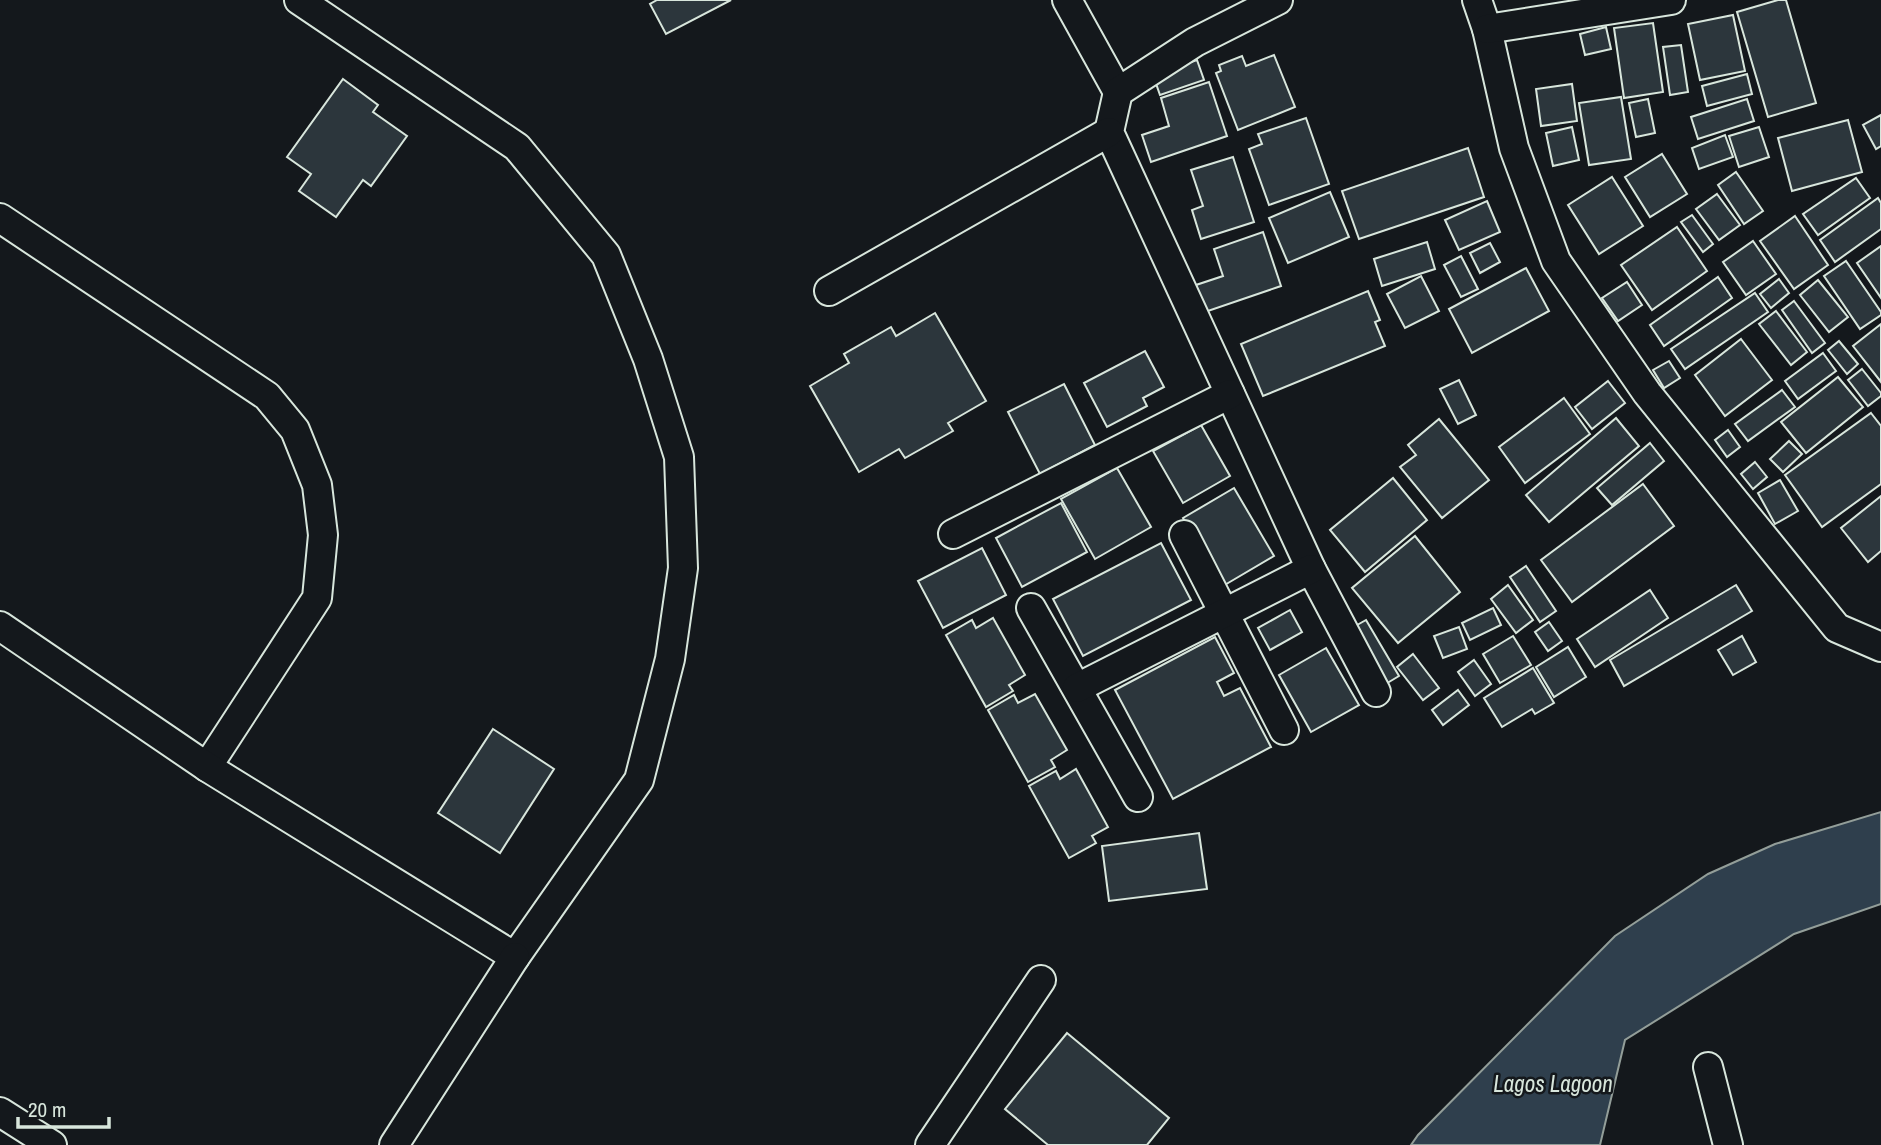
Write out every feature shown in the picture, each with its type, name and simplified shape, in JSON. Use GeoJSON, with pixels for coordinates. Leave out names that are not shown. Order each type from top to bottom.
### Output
{"type":"FeatureCollection","features":[{"type":"Feature","properties":{"kind":"street"},"geometry":{"type":"LineString","coordinates":[[299,0],[517,147],[606,256],[648,359],[679,457],[683,568],[670,659],[639,780],[516,957],[394,1145]]}},
{"type":"Feature","properties":{"kind":"street"},"geometry":{"type":"LineString","coordinates":[[1067,0],[1118,92],[1109,132],[1311,569],[1376,692]]}},
{"type":"Feature","properties":{"kind":"street"},"geometry":{"type":"LineString","coordinates":[[1118,92],[1195,41],[1278,0]]}},
{"type":"Feature","properties":{"kind":"street"},"geometry":{"type":"LineString","coordinates":[[1476,0],[1487,29],[1514,148],[1556,261],[1647,393],[1837,628],[1881,647]]}},
{"type":"Feature","properties":{"kind":"street"},"geometry":{"type":"LineString","coordinates":[[1487,29],[1671,0]]}},
{"type":"Feature","properties":{"kind":"street"},"geometry":{"type":"LineString","coordinates":[[829,291],[1109,132]]}},
{"type":"Feature","properties":{"kind":"street"},"geometry":{"type":"LineString","coordinates":[[0,218],[267,396],[295,430],[317,485],[323,535],[317,598],[206,767]]}},
{"type":"Feature","properties":{"kind":"street"},"geometry":{"type":"LineString","coordinates":[[953,534],[1230,394]]}},
{"type":"Feature","properties":{"kind":"street"},"geometry":{"type":"LineString","coordinates":[[1184,535],[1284,730]]}},
{"type":"Feature","properties":{"kind":"street"},"geometry":{"type":"LineString","coordinates":[[1077,688],[1311,569]]}},
{"type":"Feature","properties":{"kind":"street"},"geometry":{"type":"LineString","coordinates":[[1031,608],[1138,797]]}},
{"type":"Feature","properties":{"kind":"street"},"geometry":{"type":"LineString","coordinates":[[0,626],[206,767],[516,957]]}},
{"type":"Feature","properties":{"kind":"street"},"geometry":{"type":"LineString","coordinates":[[930,1145],[1041,980]]}},
{"type":"Feature","properties":{"kind":"street"},"geometry":{"type":"LineString","coordinates":[[1708,1067],[1728,1145]]}},
{"type":"Feature","properties":{"kind":"street"},"geometry":{"type":"LineString","coordinates":[[0,1112],[52,1145]]}},
{"type":"Feature","properties":{"kind":"water","name":"Lagos Lagoon"},"geometry":{"type":"Polygon","coordinates":[[[1881,812],[1881,904],[1794,934],[1625,1040],[1600,1145],[1411,1145],[1615,936],[1708,874],[1775,844],[1881,812]]]}},
{"type":"Feature","properties":{"kind":"building"},"geometry":{"type":"Polygon","coordinates":[[[657,0],[731,0],[666,34],[650,4],[657,0]]]}},
{"type":"Feature","properties":{"kind":"building"},"geometry":{"type":"Polygon","coordinates":[[[1786,0],[1816,103],[1768,117],[1737,12],[1786,0]]]}},
{"type":"Feature","properties":{"kind":"building"},"geometry":{"type":"Polygon","coordinates":[[[1733,15],[1745,71],[1700,80],[1688,24],[1733,15]]]}},
{"type":"Feature","properties":{"kind":"building"},"geometry":{"type":"Polygon","coordinates":[[[1653,23],[1663,92],[1624,98],[1614,28],[1653,23]]]}},
{"type":"Feature","properties":{"kind":"building"},"geometry":{"type":"Polygon","coordinates":[[[1606,27],[1611,49],[1585,55],[1580,34],[1606,27]]]}},
{"type":"Feature","properties":{"kind":"building"},"geometry":{"type":"Polygon","coordinates":[[[1681,45],[1688,92],[1670,95],[1663,47],[1681,45]]]}},
{"type":"Feature","properties":{"kind":"building"},"geometry":{"type":"Polygon","coordinates":[[[1274,55],[1295,107],[1238,130],[1216,73],[1221,71],[1219,65],[1242,56],[1246,66],[1274,55]]]}},
{"type":"Feature","properties":{"kind":"building"},"geometry":{"type":"Polygon","coordinates":[[[1197,60],[1204,80],[1160,95],[1153,75],[1197,60]]]}},
{"type":"Feature","properties":{"kind":"building"},"geometry":{"type":"Polygon","coordinates":[[[1747,74],[1752,94],[1707,106],[1702,86],[1747,74]]]}},
{"type":"Feature","properties":{"kind":"building"},"geometry":{"type":"Polygon","coordinates":[[[343,79],[378,105],[373,112],[407,136],[371,186],[363,180],[336,217],[299,191],[311,174],[287,157],[343,79]]]}},
{"type":"Feature","properties":{"kind":"building"},"geometry":{"type":"Polygon","coordinates":[[[1209,82],[1227,136],[1151,162],[1142,135],[1169,126],[1161,98],[1209,82]]]}},
{"type":"Feature","properties":{"kind":"building"},"geometry":{"type":"Polygon","coordinates":[[[1572,84],[1577,121],[1541,126],[1536,89],[1572,84]]]}},
{"type":"Feature","properties":{"kind":"building"},"geometry":{"type":"Polygon","coordinates":[[[1621,97],[1631,159],[1589,165],[1579,103],[1621,97]]]}},
{"type":"Feature","properties":{"kind":"building"},"geometry":{"type":"Polygon","coordinates":[[[1648,99],[1655,133],[1636,137],[1629,103],[1648,99]]]}},
{"type":"Feature","properties":{"kind":"building"},"geometry":{"type":"Polygon","coordinates":[[[1747,99],[1754,121],[1698,139],[1691,117],[1747,99]]]}},
{"type":"Feature","properties":{"kind":"building"},"geometry":{"type":"Polygon","coordinates":[[[1881,115],[1881,146],[1876,149],[1863,125],[1881,115]]]}},
{"type":"Feature","properties":{"kind":"building"},"geometry":{"type":"Polygon","coordinates":[[[1306,118],[1329,184],[1269,205],[1249,149],[1262,144],[1258,134],[1306,118]]]}},
{"type":"Feature","properties":{"kind":"building"},"geometry":{"type":"Polygon","coordinates":[[[1848,120],[1862,172],[1792,191],[1778,138],[1848,120]]]}},
{"type":"Feature","properties":{"kind":"building"},"geometry":{"type":"Polygon","coordinates":[[[1572,127],[1579,160],[1553,166],[1546,133],[1572,127]]]}},
{"type":"Feature","properties":{"kind":"building"},"geometry":{"type":"Polygon","coordinates":[[[1759,127],[1769,157],[1739,167],[1729,136],[1759,127]]]}},
{"type":"Feature","properties":{"kind":"building"},"geometry":{"type":"Polygon","coordinates":[[[1725,135],[1733,157],[1699,169],[1692,148],[1725,135]]]}},
{"type":"Feature","properties":{"kind":"building"},"geometry":{"type":"Polygon","coordinates":[[[1468,148],[1484,197],[1359,239],[1342,191],[1468,148]]]}},
{"type":"Feature","properties":{"kind":"building"},"geometry":{"type":"Polygon","coordinates":[[[1662,154],[1687,194],[1650,217],[1625,177],[1662,154]]]}},
{"type":"Feature","properties":{"kind":"building"},"geometry":{"type":"Polygon","coordinates":[[[1233,157],[1254,222],[1201,239],[1192,210],[1203,206],[1191,170],[1233,157]]]}},
{"type":"Feature","properties":{"kind":"building"},"geometry":{"type":"Polygon","coordinates":[[[1736,172],[1763,211],[1744,224],[1718,185],[1736,172]]]}},
{"type":"Feature","properties":{"kind":"building"},"geometry":{"type":"Polygon","coordinates":[[[1612,177],[1643,226],[1599,254],[1568,205],[1612,177]]]}},
{"type":"Feature","properties":{"kind":"building"},"geometry":{"type":"Polygon","coordinates":[[[1856,178],[1870,198],[1818,235],[1803,214],[1856,178]]]}},
{"type":"Feature","properties":{"kind":"building"},"geometry":{"type":"Polygon","coordinates":[[[1330,192],[1349,237],[1288,263],[1269,218],[1330,192]]]}},
{"type":"Feature","properties":{"kind":"building"},"geometry":{"type":"Polygon","coordinates":[[[1717,194],[1740,225],[1719,240],[1696,209],[1717,194]]]}},
{"type":"Feature","properties":{"kind":"building"},"geometry":{"type":"Polygon","coordinates":[[[1878,198],[1881,203],[1881,229],[1835,262],[1820,240],[1878,198]]]}},
{"type":"Feature","properties":{"kind":"building"},"geometry":{"type":"Polygon","coordinates":[[[1487,201],[1500,232],[1459,250],[1445,220],[1487,201]]]}},
{"type":"Feature","properties":{"kind":"building"},"geometry":{"type":"Polygon","coordinates":[[[1692,215],[1713,244],[1703,252],[1681,222],[1692,215]]]}},
{"type":"Feature","properties":{"kind":"building"},"geometry":{"type":"Polygon","coordinates":[[[1795,216],[1828,265],[1794,289],[1760,241],[1795,216]]]}},
{"type":"Feature","properties":{"kind":"building"},"geometry":{"type":"Polygon","coordinates":[[[1677,227],[1707,271],[1652,310],[1621,265],[1677,227]]]}},
{"type":"Feature","properties":{"kind":"building"},"geometry":{"type":"Polygon","coordinates":[[[1263,232],[1281,286],[1205,312],[1196,285],[1223,276],[1214,249],[1263,232]]]}},
{"type":"Feature","properties":{"kind":"building"},"geometry":{"type":"Polygon","coordinates":[[[1753,241],[1776,274],[1746,295],[1723,262],[1753,241]]]}},
{"type":"Feature","properties":{"kind":"building"},"geometry":{"type":"Polygon","coordinates":[[[1427,242],[1435,269],[1382,286],[1374,259],[1427,242]]]}},
{"type":"Feature","properties":{"kind":"building"},"geometry":{"type":"Polygon","coordinates":[[[1490,243],[1500,262],[1480,273],[1470,253],[1490,243]]]}},
{"type":"Feature","properties":{"kind":"building"},"geometry":{"type":"Polygon","coordinates":[[[1881,246],[1881,298],[1857,263],[1881,246]]]}},
{"type":"Feature","properties":{"kind":"building"},"geometry":{"type":"Polygon","coordinates":[[[1461,256],[1478,289],[1461,297],[1444,265],[1461,256]]]}},
{"type":"Feature","properties":{"kind":"building"},"geometry":{"type":"Polygon","coordinates":[[[1846,261],[1881,312],[1881,315],[1860,329],[1824,276],[1846,261]]]}},
{"type":"Feature","properties":{"kind":"building"},"geometry":{"type":"Polygon","coordinates":[[[1526,268],[1549,311],[1472,353],[1449,309],[1526,268]]]}},
{"type":"Feature","properties":{"kind":"building"},"geometry":{"type":"Polygon","coordinates":[[[1421,276],[1439,311],[1405,328],[1387,294],[1421,276]]]}},
{"type":"Feature","properties":{"kind":"building"},"geometry":{"type":"Polygon","coordinates":[[[1718,277],[1732,298],[1664,346],[1650,325],[1718,277]]]}},
{"type":"Feature","properties":{"kind":"building"},"geometry":{"type":"Polygon","coordinates":[[[1779,279],[1789,293],[1771,308],[1760,294],[1779,279]]]}},
{"type":"Feature","properties":{"kind":"building"},"geometry":{"type":"Polygon","coordinates":[[[1818,280],[1848,317],[1829,332],[1800,295],[1818,280]]]}},
{"type":"Feature","properties":{"kind":"building"},"geometry":{"type":"Polygon","coordinates":[[[1627,282],[1642,305],[1618,321],[1602,298],[1627,282]]]}},
{"type":"Feature","properties":{"kind":"building"},"geometry":{"type":"Polygon","coordinates":[[[1368,291],[1380,320],[1375,322],[1385,346],[1263,396],[1241,344],[1368,291]]]}},
{"type":"Feature","properties":{"kind":"building"},"geometry":{"type":"Polygon","coordinates":[[[1755,293],[1768,312],[1685,369],[1671,349],[1755,293]]]}},
{"type":"Feature","properties":{"kind":"building"},"geometry":{"type":"Polygon","coordinates":[[[1794,301],[1825,343],[1812,353],[1782,310],[1794,301]]]}},
{"type":"Feature","properties":{"kind":"building"},"geometry":{"type":"Polygon","coordinates":[[[1776,311],[1807,352],[1791,365],[1759,324],[1776,311]]]}},
{"type":"Feature","properties":{"kind":"building"},"geometry":{"type":"Polygon","coordinates":[[[935,313],[986,401],[948,423],[953,431],[905,458],[899,449],[859,472],[810,386],[849,363],[844,354],[891,327],[896,336],[935,313]]]}},
{"type":"Feature","properties":{"kind":"building"},"geometry":{"type":"Polygon","coordinates":[[[1881,324],[1881,382],[1853,346],[1881,324]]]}},
{"type":"Feature","properties":{"kind":"building"},"geometry":{"type":"Polygon","coordinates":[[[1741,339],[1772,380],[1725,416],[1695,375],[1741,339]]]}},
{"type":"Feature","properties":{"kind":"building"},"geometry":{"type":"Polygon","coordinates":[[[1839,341],[1858,364],[1847,374],[1828,350],[1839,341]]]}},
{"type":"Feature","properties":{"kind":"building"},"geometry":{"type":"Polygon","coordinates":[[[1145,351],[1164,387],[1143,398],[1147,406],[1107,427],[1084,383],[1145,351]]]}},
{"type":"Feature","properties":{"kind":"building"},"geometry":{"type":"Polygon","coordinates":[[[1823,353],[1836,371],[1798,399],[1785,381],[1823,353]]]}},
{"type":"Feature","properties":{"kind":"building"},"geometry":{"type":"Polygon","coordinates":[[[1669,361],[1680,378],[1664,388],[1653,370],[1669,361]]]}},
{"type":"Feature","properties":{"kind":"building"},"geometry":{"type":"Polygon","coordinates":[[[1862,369],[1881,393],[1881,396],[1868,406],[1848,380],[1862,369]]]}},
{"type":"Feature","properties":{"kind":"building"},"geometry":{"type":"Polygon","coordinates":[[[1838,377],[1863,407],[1806,453],[1781,422],[1838,377]]]}},
{"type":"Feature","properties":{"kind":"building"},"geometry":{"type":"Polygon","coordinates":[[[1459,380],[1476,415],[1458,424],[1440,389],[1459,380]]]}},
{"type":"Feature","properties":{"kind":"building"},"geometry":{"type":"Polygon","coordinates":[[[1608,381],[1625,403],[1592,429],[1575,407],[1608,381]]]}},
{"type":"Feature","properties":{"kind":"building"},"geometry":{"type":"Polygon","coordinates":[[[1064,384],[1095,445],[1040,474],[1008,412],[1064,384]]]}},
{"type":"Feature","properties":{"kind":"building"},"geometry":{"type":"Polygon","coordinates":[[[1782,390],[1795,407],[1748,441],[1735,424],[1782,390]]]}},
{"type":"Feature","properties":{"kind":"building"},"geometry":{"type":"Polygon","coordinates":[[[1564,398],[1590,434],[1525,483],[1499,447],[1564,398]]]}},
{"type":"Feature","properties":{"kind":"building"},"geometry":{"type":"Polygon","coordinates":[[[1871,413],[1881,426],[1881,484],[1822,527],[1785,475],[1871,413]]]}},
{"type":"Feature","properties":{"kind":"building"},"geometry":{"type":"Polygon","coordinates":[[[1616,418],[1639,446],[1549,522],[1526,495],[1616,418]]]}},
{"type":"Feature","properties":{"kind":"building"},"geometry":{"type":"Polygon","coordinates":[[[1439,419],[1489,480],[1442,518],[1400,467],[1416,455],[1408,445],[1439,419]]]}},
{"type":"Feature","properties":{"kind":"building"},"geometry":{"type":"Polygon","coordinates":[[[1201,425],[1230,476],[1183,503],[1153,451],[1201,425]]]}},
{"type":"Feature","properties":{"kind":"building"},"geometry":{"type":"Polygon","coordinates":[[[1728,430],[1740,447],[1727,457],[1715,440],[1728,430]]]}},
{"type":"Feature","properties":{"kind":"building"},"geometry":{"type":"Polygon","coordinates":[[[1789,441],[1802,454],[1783,472],[1770,459],[1789,441]]]}},
{"type":"Feature","properties":{"kind":"building"},"geometry":{"type":"Polygon","coordinates":[[[1650,443],[1664,461],[1612,505],[1597,488],[1650,443]]]}},
{"type":"Feature","properties":{"kind":"building"},"geometry":{"type":"Polygon","coordinates":[[[1755,462],[1767,477],[1753,489],[1741,474],[1755,462]]]}},
{"type":"Feature","properties":{"kind":"building"},"geometry":{"type":"Polygon","coordinates":[[[1117,468],[1151,527],[1095,559],[1061,499],[1117,468]]]}},
{"type":"Feature","properties":{"kind":"building"},"geometry":{"type":"Polygon","coordinates":[[[1393,478],[1427,520],[1365,572],[1330,530],[1393,478]]]}},
{"type":"Feature","properties":{"kind":"building"},"geometry":{"type":"Polygon","coordinates":[[[1780,480],[1798,511],[1775,524],[1758,493],[1780,480]]]}},
{"type":"Feature","properties":{"kind":"building"},"geometry":{"type":"Polygon","coordinates":[[[1643,484],[1674,526],[1572,602],[1541,560],[1643,484]]]}},
{"type":"Feature","properties":{"kind":"building"},"geometry":{"type":"Polygon","coordinates":[[[1234,488],[1274,556],[1223,586],[1183,518],[1234,488]]]}},
{"type":"Feature","properties":{"kind":"building"},"geometry":{"type":"Polygon","coordinates":[[[1881,496],[1881,551],[1868,562],[1841,528],[1881,496]]]}},
{"type":"Feature","properties":{"kind":"building"},"geometry":{"type":"Polygon","coordinates":[[[1061,503],[1087,552],[1022,587],[996,538],[1061,503]]]}},
{"type":"Feature","properties":{"kind":"building"},"geometry":{"type":"Polygon","coordinates":[[[1415,536],[1460,592],[1398,643],[1352,588],[1415,536]]]}},
{"type":"Feature","properties":{"kind":"building"},"geometry":{"type":"Polygon","coordinates":[[[1161,543],[1191,600],[1083,656],[1053,599],[1161,543]]]}},
{"type":"Feature","properties":{"kind":"building"},"geometry":{"type":"Polygon","coordinates":[[[982,548],[1006,595],[943,628],[918,581],[982,548]]]}},
{"type":"Feature","properties":{"kind":"building"},"geometry":{"type":"Polygon","coordinates":[[[1526,566],[1556,611],[1540,622],[1510,577],[1526,566]]]}},
{"type":"Feature","properties":{"kind":"building"},"geometry":{"type":"Polygon","coordinates":[[[1508,585],[1533,620],[1516,633],[1491,599],[1508,585]]]}},
{"type":"Feature","properties":{"kind":"building"},"geometry":{"type":"Polygon","coordinates":[[[1736,585],[1752,611],[1624,686],[1610,660],[1736,585]]]}},
{"type":"Feature","properties":{"kind":"building"},"geometry":{"type":"Polygon","coordinates":[[[1650,590],[1668,618],[1595,667],[1577,639],[1650,590]]]}},
{"type":"Feature","properties":{"kind":"building"},"geometry":{"type":"Polygon","coordinates":[[[1493,608],[1501,625],[1470,640],[1462,623],[1493,608]]]}},
{"type":"Feature","properties":{"kind":"building"},"geometry":{"type":"Polygon","coordinates":[[[1290,610],[1302,632],[1270,650],[1258,628],[1290,610]]]}},
{"type":"Feature","properties":{"kind":"building"},"geometry":{"type":"Polygon","coordinates":[[[993,618],[1025,675],[1009,685],[1013,691],[986,707],[946,635],[972,620],[976,628],[993,618]]]}},
{"type":"Feature","properties":{"kind":"building"},"geometry":{"type":"Polygon","coordinates":[[[1366,620],[1399,676],[1384,685],[1350,629],[1366,620]]]}},
{"type":"Feature","properties":{"kind":"building"},"geometry":{"type":"Polygon","coordinates":[[[1549,622],[1562,641],[1548,651],[1535,632],[1549,622]]]}},
{"type":"Feature","properties":{"kind":"building"},"geometry":{"type":"Polygon","coordinates":[[[1459,627],[1467,649],[1443,658],[1434,636],[1459,627]]]}},
{"type":"Feature","properties":{"kind":"building"},"geometry":{"type":"Polygon","coordinates":[[[1513,636],[1531,665],[1500,683],[1483,654],[1513,636]]]}},
{"type":"Feature","properties":{"kind":"building"},"geometry":{"type":"Polygon","coordinates":[[[1742,636],[1756,662],[1733,675],[1718,650],[1742,636]]]}},
{"type":"Feature","properties":{"kind":"building"},"geometry":{"type":"Polygon","coordinates":[[[1215,637],[1234,673],[1217,682],[1224,696],[1240,688],[1271,747],[1173,799],[1115,690],[1215,637]]]}},
{"type":"Feature","properties":{"kind":"building"},"geometry":{"type":"Polygon","coordinates":[[[1568,647],[1586,677],[1554,697],[1536,667],[1568,647]]]}},
{"type":"Feature","properties":{"kind":"building"},"geometry":{"type":"Polygon","coordinates":[[[1326,648],[1359,705],[1311,732],[1279,675],[1326,648]]]}},
{"type":"Feature","properties":{"kind":"building"},"geometry":{"type":"Polygon","coordinates":[[[1413,654],[1439,688],[1423,700],[1397,667],[1413,654]]]}},
{"type":"Feature","properties":{"kind":"building"},"geometry":{"type":"Polygon","coordinates":[[[1474,660],[1491,684],[1475,696],[1458,672],[1474,660]]]}},
{"type":"Feature","properties":{"kind":"building"},"geometry":{"type":"Polygon","coordinates":[[[1533,668],[1554,703],[1535,714],[1532,709],[1502,727],[1484,698],[1533,668]]]}},
{"type":"Feature","properties":{"kind":"building"},"geometry":{"type":"Polygon","coordinates":[[[1458,690],[1469,705],[1443,725],[1432,710],[1458,690]]]}},
{"type":"Feature","properties":{"kind":"building"},"geometry":{"type":"Polygon","coordinates":[[[1035,694],[1067,750],[1051,760],[1055,767],[1028,782],[988,710],[1014,695],[1018,703],[1035,694]]]}},
{"type":"Feature","properties":{"kind":"building"},"geometry":{"type":"Polygon","coordinates":[[[493,729],[554,769],[500,853],[438,813],[493,729]]]}},
{"type":"Feature","properties":{"kind":"building"},"geometry":{"type":"Polygon","coordinates":[[[1076,769],[1108,827],[1092,836],[1096,843],[1069,858],[1029,786],[1056,771],[1060,779],[1076,769]]]}},
{"type":"Feature","properties":{"kind":"building"},"geometry":{"type":"Polygon","coordinates":[[[1199,833],[1207,889],[1109,901],[1102,846],[1199,833]]]}},
{"type":"Feature","properties":{"kind":"building"},"geometry":{"type":"Polygon","coordinates":[[[1067,1033],[1169,1118],[1147,1145],[1048,1145],[1005,1109],[1067,1033]]]}}]}
